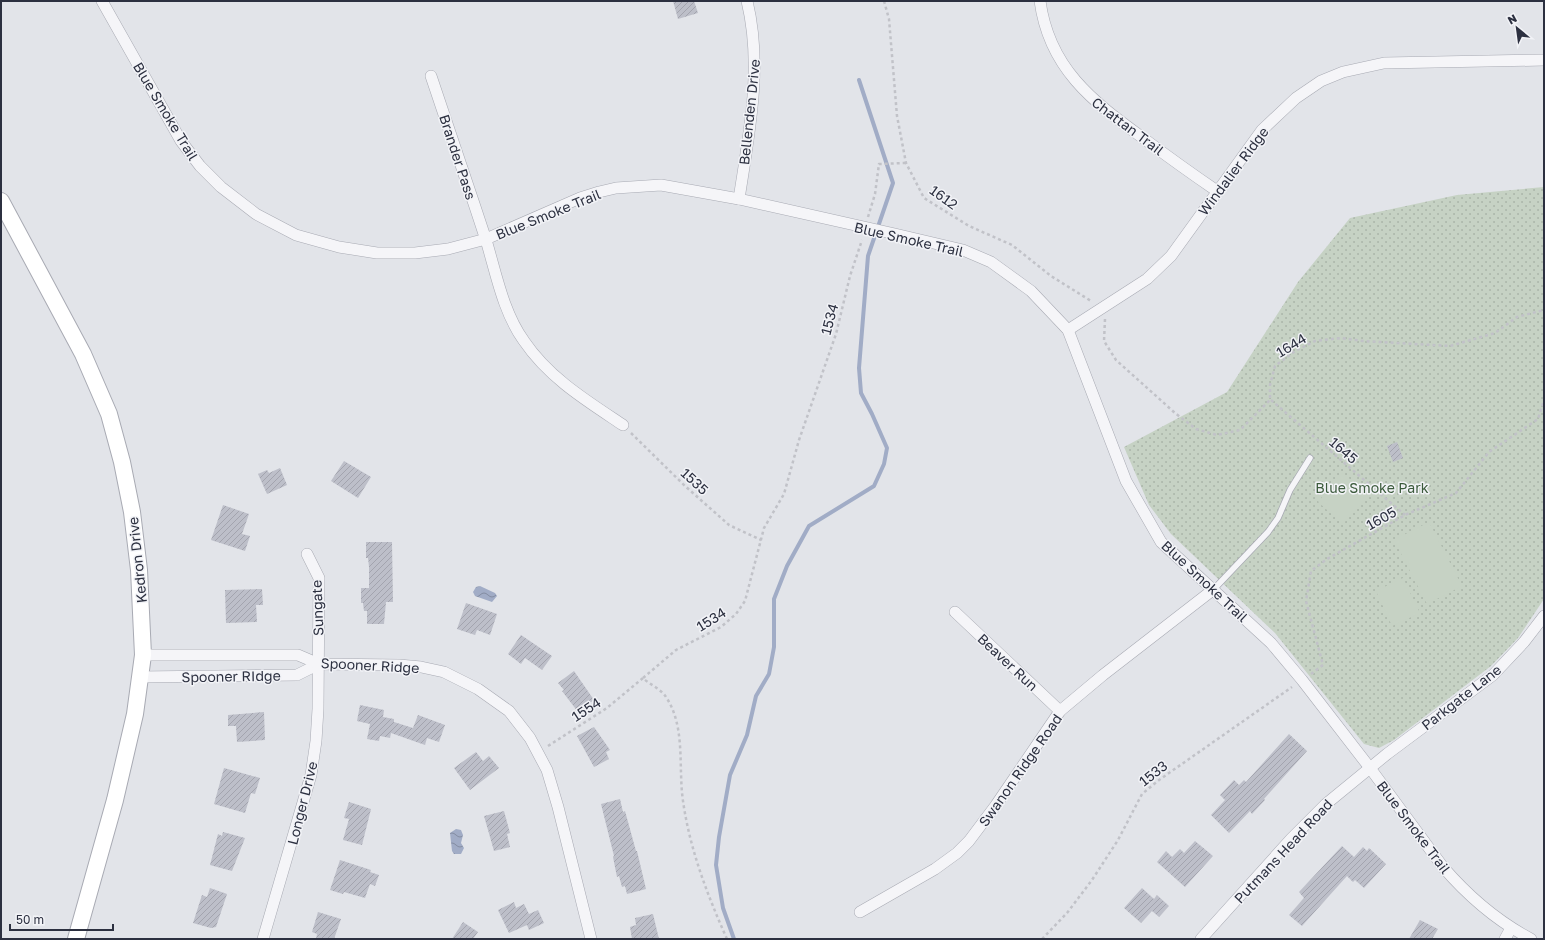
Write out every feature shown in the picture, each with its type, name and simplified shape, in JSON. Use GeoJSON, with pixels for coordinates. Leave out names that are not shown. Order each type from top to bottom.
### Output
{"type":"FeatureCollection","features":[{"type":"Feature","properties":{"kind":"street","name":"Blue Smoke Trail"},"geometry":{"type":"LineString","coordinates":[[102,1],[181,141],[200,166],[216,182],[256,214],[296,234],[339,247],[377,253],[416,253],[448,249],[486,239],[580,198],[616,188],[661,185],[739,199],[866,229],[886,232],[963,250],[991,262],[1030,291],[1068,330],[1126,481],[1137,503],[1161,542],[1271,643],[1302,680],[1370,768],[1448,873],[1481,905],[1511,928],[1531,939]]}},
{"type":"Feature","properties":{"kind":"street","name":"Bellenden Drive"},"geometry":{"type":"LineString","coordinates":[[739,199],[754,77],[755,51],[747,1]]}},
{"type":"Feature","properties":{"kind":"street","name":"Chattan Trail"},"geometry":{"type":"LineString","coordinates":[[1040,1],[1048,36],[1059,58],[1075,80],[1096,104],[1217,191]]}},
{"type":"Feature","properties":{"kind":"street","name":"Windalier Ridge"},"geometry":{"type":"LineString","coordinates":[[1068,330],[1147,279],[1171,256],[1262,130],[1296,98],[1321,81],[1344,72],[1384,64],[1544,60]]}},
{"type":"Feature","properties":{"kind":"street","name":"Brander Pass"},"geometry":{"type":"LineString","coordinates":[[431,76],[511,317],[524,341],[546,368],[574,392],[623,426]]}},
{"type":"Feature","properties":{"kind":"street","name":"Kedron Drive"},"geometry":{"type":"LineString","coordinates":[[1,201],[82,354],[109,414],[122,462],[132,512],[139,570],[142,655],[135,714],[126,756],[76,939]]}},
{"type":"Feature","properties":{"kind":"street","name":"Sungate"},"geometry":{"type":"LineString","coordinates":[[307,554],[318,578],[319,664]]}},
{"type":"Feature","properties":{"kind":"street","name":"Swanon Ridge Road"},"geometry":{"type":"LineString","coordinates":[[860,912],[935,869],[957,853],[969,841],[1060,711],[1103,675],[1214,590]]}},
{"type":"Feature","properties":{"kind":"street","name":"Beaver Run"},"geometry":{"type":"LineString","coordinates":[[955,612],[1060,711]]}},
{"type":"Feature","properties":{"kind":"street","name":"Parkgate Lane"},"geometry":{"type":"LineString","coordinates":[[1370,768],[1493,675],[1524,642],[1544,616]]}},
{"type":"Feature","properties":{"kind":"street","name":"Spooner Ridge"},"geometry":{"type":"LineString","coordinates":[[142,655],[298,655],[319,664],[399,665],[421,667],[444,672],[478,689],[509,711],[530,738],[547,770],[558,807],[591,939]]}},
{"type":"Feature","properties":{"kind":"street","name":"Spooner RIdge"},"geometry":{"type":"LineString","coordinates":[[140,677],[297,675],[319,664]]}},
{"type":"Feature","properties":{"kind":"street","name":"Longer Drive"},"geometry":{"type":"LineString","coordinates":[[263,939],[311,775],[316,741],[319,664]]}},
{"type":"Feature","properties":{"kind":"street","name":"Putmans Head Road"},"geometry":{"type":"LineString","coordinates":[[1201,939],[1291,839],[1338,792],[1370,768]]}},
{"type":"Feature","properties":{"kind":"street"},"geometry":{"type":"LineString","coordinates":[[1505,939],[1511,928]]}},
{"type":"Feature","properties":{"kind":"lane"},"geometry":{"type":"LineString","coordinates":[[1214,590],[1268,532],[1278,518],[1290,490],[1310,458]]}},
{"type":"Feature","properties":{"kind":"path","name":"1612"},"geometry":{"type":"LineString","coordinates":[[884,1],[890,19],[897,116],[906,163],[924,198],[969,226],[1012,245],[1051,276],[1090,299],[1098,312]]}},
{"type":"Feature","properties":{"kind":"path"},"geometry":{"type":"LineString","coordinates":[[868,218],[875,194],[879,164],[906,163]]}},
{"type":"Feature","properties":{"kind":"path","name":"1534"},"geometry":{"type":"LineString","coordinates":[[642,678],[676,650],[721,627],[736,614],[745,601],[764,528],[784,494],[799,440],[836,334],[850,276],[862,240]]}},
{"type":"Feature","properties":{"kind":"path","name":"1644"},"geometry":{"type":"LineString","coordinates":[[1270,400],[1270,385],[1275,366],[1295,351],[1315,341],[1341,338],[1363,341],[1450,346],[1495,333],[1517,317],[1544,310]]}},
{"type":"Feature","properties":{"kind":"path"},"geometry":{"type":"LineString","coordinates":[[1098,312],[1105,319],[1104,341],[1116,360],[1175,413],[1196,429],[1217,435],[1240,430],[1270,400]]}},
{"type":"Feature","properties":{"kind":"path","name":"1645"},"geometry":{"type":"LineString","coordinates":[[1270,400],[1405,516]]}},
{"type":"Feature","properties":{"kind":"path","name":"1605"},"geometry":{"type":"LineString","coordinates":[[1302,680],[1323,665],[1306,601],[1311,571],[1327,559],[1405,516],[1456,493],[1490,452],[1538,419],[1544,400]]}},
{"type":"Feature","properties":{"kind":"path","name":"1535"},"geometry":{"type":"LineString","coordinates":[[623,426],[642,442],[685,486],[729,525],[761,540]]}},
{"type":"Feature","properties":{"kind":"path"},"geometry":{"type":"LineString","coordinates":[[642,678],[665,695],[673,712],[681,750],[683,800],[694,856],[710,901],[727,939]]}},
{"type":"Feature","properties":{"kind":"path","name":"1554"},"geometry":{"type":"LineString","coordinates":[[538,753],[607,708],[642,678]]}},
{"type":"Feature","properties":{"kind":"path","name":"1533"},"geometry":{"type":"LineString","coordinates":[[1042,939],[1067,913],[1092,880],[1118,840],[1142,794],[1302,680]]}},
{"type":"Feature","properties":{"kind":"green space","name":"Blue Smoke Park"},"geometry":{"type":"Polygon","coordinates":[[[1544,187],[1544,599],[1518,638],[1491,666],[1394,740],[1379,748],[1364,744],[1275,633],[1171,534],[1149,505],[1124,447],[1227,392],[1298,282],[1350,218],[1457,195],[1544,187]]]}},
{"type":"Feature","properties":{"kind":"green space"},"geometry":{"type":"Polygon","coordinates":[[[1342,473],[1369,494],[1343,524],[1318,502],[1342,473]]]}},
{"type":"Feature","properties":{"kind":"green space"},"geometry":{"type":"Polygon","coordinates":[[[1429,522],[1462,586],[1427,604],[1394,540],[1429,522]]]}},
{"type":"Feature","properties":{"kind":"green space"},"geometry":{"type":"Polygon","coordinates":[[[1403,578],[1420,613],[1392,626],[1376,591],[1403,578]]]}},
{"type":"Feature","properties":{"kind":"water"},"geometry":{"type":"Polygon","coordinates":[[[480,586],[495,593],[497,596],[492,602],[475,596],[473,592],[476,587],[480,586]]]}},
{"type":"Feature","properties":{"kind":"water"},"geometry":{"type":"Polygon","coordinates":[[[456,829],[461,830],[463,835],[461,843],[464,848],[461,854],[454,854],[452,851],[450,833],[456,829]]]}},
{"type":"Feature","properties":{"kind":"building"},"geometry":{"type":"Polygon","coordinates":[[[673,1],[694,1],[698,13],[678,19],[673,1]]]}},
{"type":"Feature","properties":{"kind":"building"},"geometry":{"type":"Polygon","coordinates":[[[1397,442],[1403,458],[1393,462],[1387,446],[1397,442]]]}},
{"type":"Feature","properties":{"kind":"building"},"geometry":{"type":"Polygon","coordinates":[[[344,461],[371,477],[358,498],[331,481],[344,461]]]}},
{"type":"Feature","properties":{"kind":"building"},"geometry":{"type":"Polygon","coordinates":[[[280,468],[287,485],[267,494],[258,474],[267,470],[269,473],[280,468]]]}},
{"type":"Feature","properties":{"kind":"building"},"geometry":{"type":"Polygon","coordinates":[[[223,505],[249,514],[242,534],[250,536],[245,551],[211,540],[223,505]]]}},
{"type":"Feature","properties":{"kind":"building"},"geometry":{"type":"Polygon","coordinates":[[[366,542],[392,542],[393,602],[386,602],[384,624],[367,624],[367,611],[364,611],[363,603],[361,603],[361,588],[369,588],[369,567],[368,558],[366,558],[366,542]]]}},
{"type":"Feature","properties":{"kind":"building"},"geometry":{"type":"Polygon","coordinates":[[[262,589],[263,605],[256,605],[257,622],[226,623],[225,590],[262,589]]]}},
{"type":"Feature","properties":{"kind":"building"},"geometry":{"type":"Polygon","coordinates":[[[466,603],[497,614],[490,635],[477,630],[475,635],[457,629],[466,603]]]}},
{"type":"Feature","properties":{"kind":"building"},"geometry":{"type":"Polygon","coordinates":[[[521,635],[552,656],[542,670],[525,658],[521,664],[508,654],[521,635]]]}},
{"type":"Feature","properties":{"kind":"building"},"geometry":{"type":"Polygon","coordinates":[[[574,671],[594,700],[578,712],[562,691],[564,690],[558,683],[574,671]]]}},
{"type":"Feature","properties":{"kind":"building"},"geometry":{"type":"Polygon","coordinates":[[[360,705],[384,710],[383,717],[394,719],[394,722],[413,728],[418,715],[445,725],[439,742],[427,738],[425,745],[391,733],[390,738],[380,736],[379,741],[367,739],[370,724],[357,721],[360,705]]]}},
{"type":"Feature","properties":{"kind":"building"},"geometry":{"type":"Polygon","coordinates":[[[264,712],[265,740],[237,742],[236,726],[228,726],[228,715],[264,712]]]}},
{"type":"Feature","properties":{"kind":"building"},"geometry":{"type":"Polygon","coordinates":[[[594,727],[610,750],[606,752],[609,759],[594,767],[577,736],[594,727]]]}},
{"type":"Feature","properties":{"kind":"building"},"geometry":{"type":"Polygon","coordinates":[[[1289,734],[1307,751],[1252,814],[1250,811],[1229,833],[1211,815],[1225,800],[1220,795],[1234,780],[1239,785],[1244,780],[1246,782],[1289,734]]]}},
{"type":"Feature","properties":{"kind":"building"},"geometry":{"type":"Polygon","coordinates":[[[476,752],[483,761],[489,756],[499,768],[470,790],[454,768],[476,752]]]}},
{"type":"Feature","properties":{"kind":"building"},"geometry":{"type":"Polygon","coordinates":[[[224,768],[260,778],[255,794],[251,793],[245,813],[214,804],[224,768]]]}},
{"type":"Feature","properties":{"kind":"building"},"geometry":{"type":"Polygon","coordinates":[[[620,799],[637,851],[646,889],[627,894],[625,886],[622,887],[619,876],[617,877],[614,856],[601,804],[620,799]]]}},
{"type":"Feature","properties":{"kind":"building"},"geometry":{"type":"Polygon","coordinates":[[[349,802],[371,809],[362,845],[343,840],[349,819],[344,818],[349,802]]]}},
{"type":"Feature","properties":{"kind":"building"},"geometry":{"type":"Polygon","coordinates":[[[504,811],[510,833],[507,834],[510,847],[494,851],[484,816],[504,811]]]}},
{"type":"Feature","properties":{"kind":"building"},"geometry":{"type":"Polygon","coordinates":[[[223,832],[245,838],[232,871],[210,865],[218,834],[222,836],[223,832]]]}},
{"type":"Feature","properties":{"kind":"building"},"geometry":{"type":"Polygon","coordinates":[[[1195,841],[1213,856],[1185,887],[1157,862],[1166,851],[1172,857],[1180,849],[1184,853],[1195,841]]]}},
{"type":"Feature","properties":{"kind":"building"},"geometry":{"type":"Polygon","coordinates":[[[1342,846],[1354,857],[1363,847],[1367,851],[1369,848],[1386,864],[1364,888],[1355,880],[1353,882],[1347,876],[1302,926],[1289,915],[1304,898],[1299,892],[1342,846]]]}},
{"type":"Feature","properties":{"kind":"building"},"geometry":{"type":"Polygon","coordinates":[[[340,860],[371,870],[370,872],[379,875],[375,886],[370,884],[365,898],[330,890],[340,860]]]}},
{"type":"Feature","properties":{"kind":"building"},"geometry":{"type":"Polygon","coordinates":[[[210,888],[227,894],[216,927],[211,928],[193,923],[202,895],[207,897],[210,888]]]}},
{"type":"Feature","properties":{"kind":"building"},"geometry":{"type":"Polygon","coordinates":[[[1142,888],[1154,899],[1157,895],[1169,906],[1159,917],[1152,911],[1141,923],[1124,908],[1142,888]]]}},
{"type":"Feature","properties":{"kind":"building"},"geometry":{"type":"Polygon","coordinates":[[[514,902],[516,908],[524,904],[529,914],[538,910],[544,923],[529,930],[527,925],[509,933],[498,910],[514,902]]]}},
{"type":"Feature","properties":{"kind":"building"},"geometry":{"type":"Polygon","coordinates":[[[318,912],[341,919],[334,939],[316,939],[317,934],[312,932],[318,912]]]}},
{"type":"Feature","properties":{"kind":"building"},"geometry":{"type":"Polygon","coordinates":[[[653,914],[659,939],[632,939],[630,927],[636,925],[635,918],[653,914]]]}},
{"type":"Feature","properties":{"kind":"building"},"geometry":{"type":"Polygon","coordinates":[[[1420,920],[1438,929],[1432,939],[1409,939],[1420,920]]]}},
{"type":"Feature","properties":{"kind":"building"},"geometry":{"type":"Polygon","coordinates":[[[463,922],[478,932],[473,939],[452,939],[463,922]]]}},
{"type":"Feature","properties":{"kind":"waterway"},"geometry":{"type":"LineString","coordinates":[[734,939],[723,908],[716,865],[719,837],[730,775],[747,735],[756,696],[769,674],[774,647],[774,599],[787,566],[809,526],[874,486],[884,464],[887,448],[861,393],[859,368],[868,256],[893,183],[859,80]]}}]}
